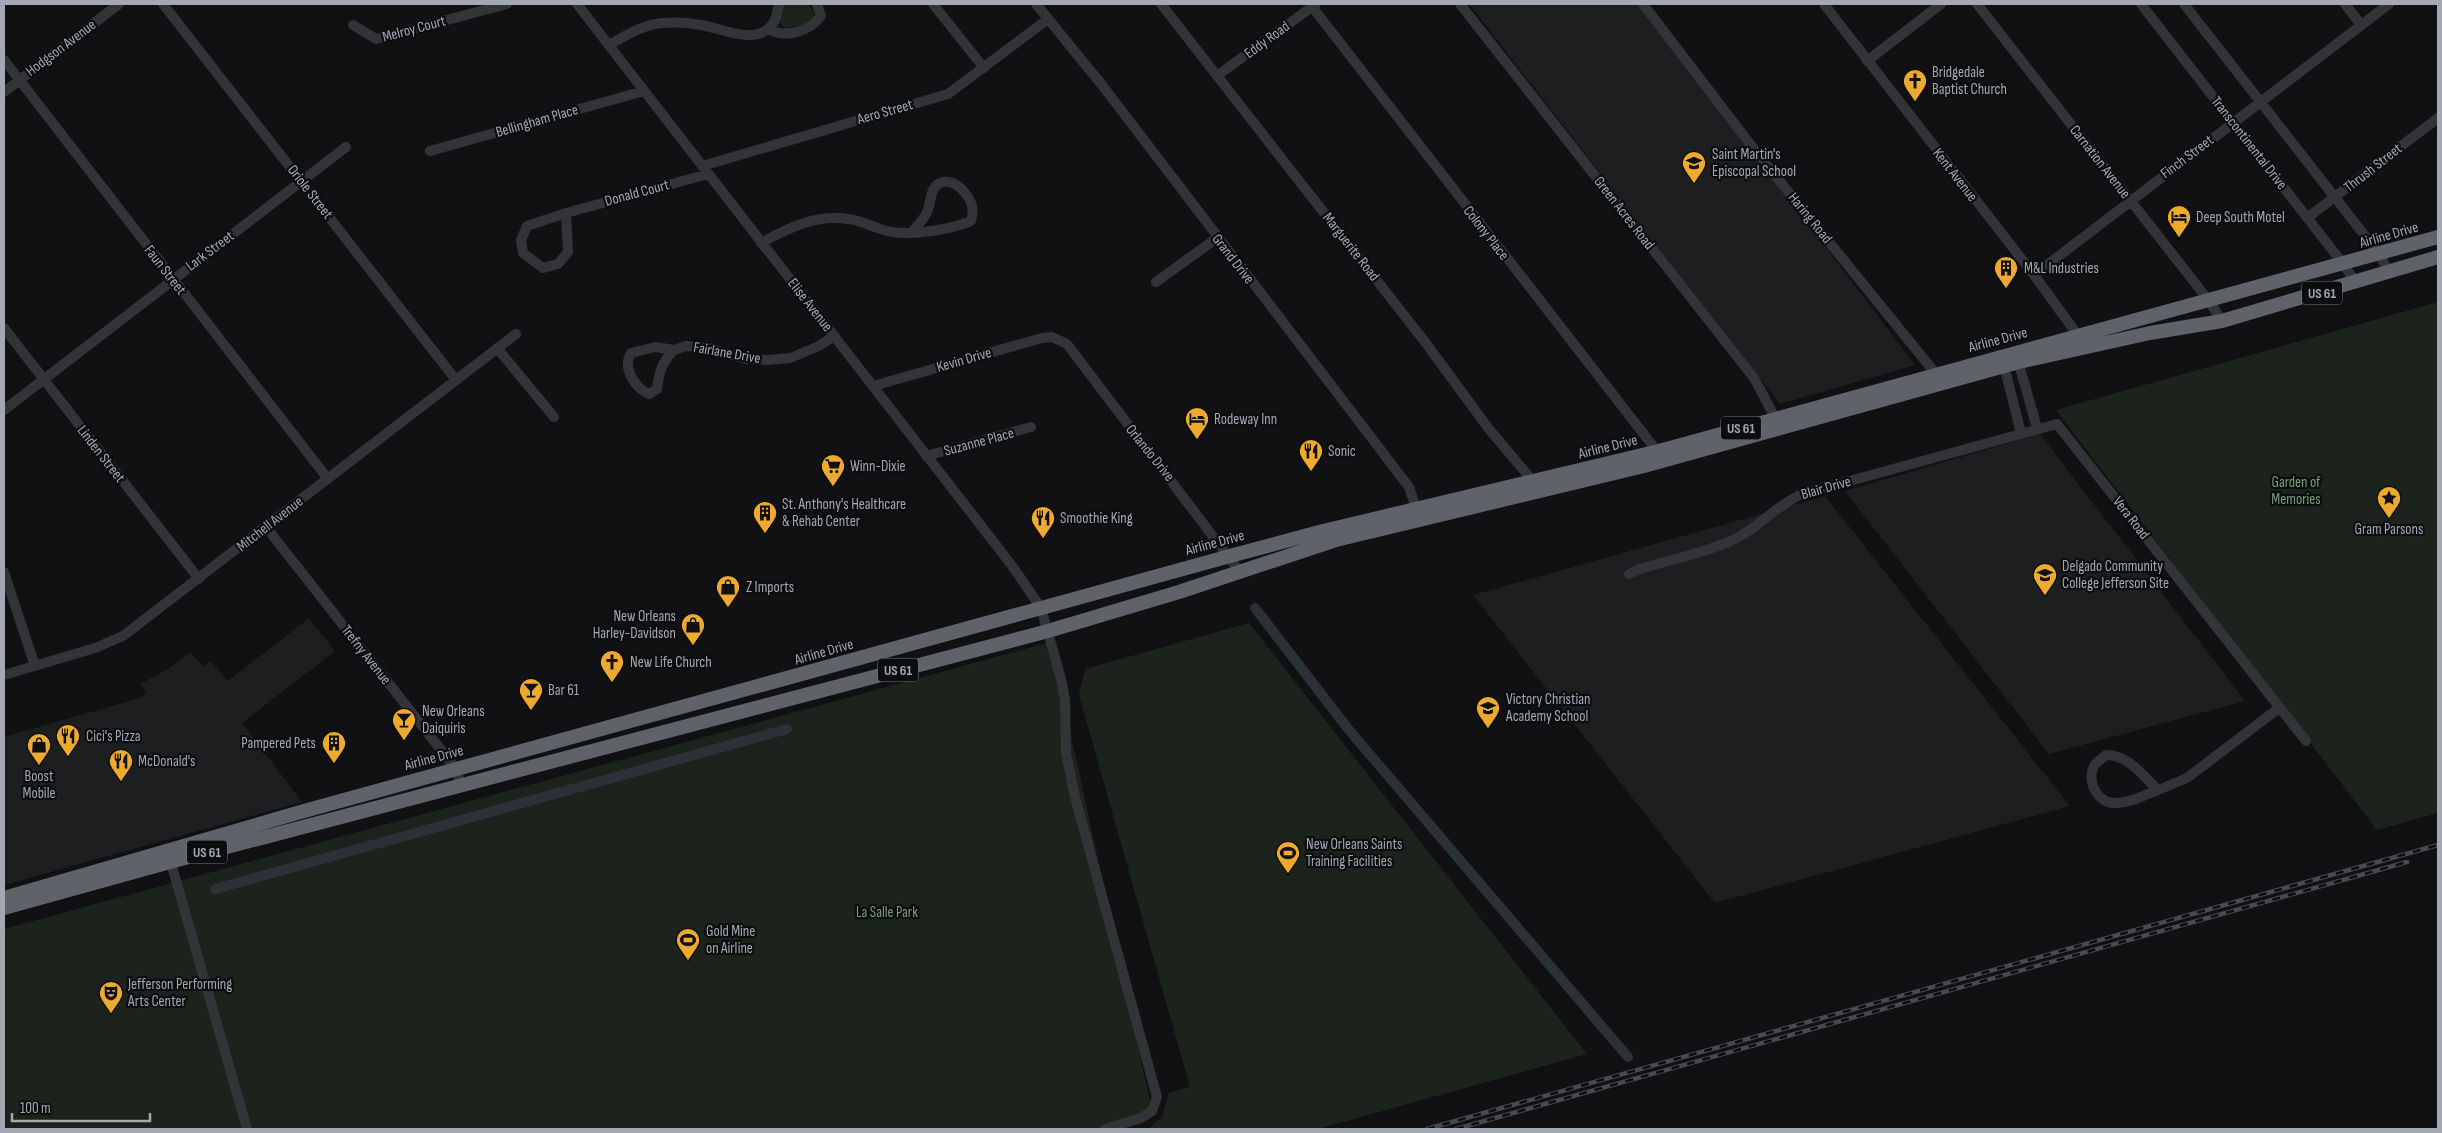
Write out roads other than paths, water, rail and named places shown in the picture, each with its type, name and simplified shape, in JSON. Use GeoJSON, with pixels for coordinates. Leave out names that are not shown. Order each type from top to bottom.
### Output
{"type":"FeatureCollection","features":[{"type":"Feature","properties":{"kind":"highway","name":"Airline Drive"},"geometry":{"type":"LineString","coordinates":[[4,908],[456,769],[1230,556],[1418,515],[1660,456],[2002,361],[2081,341],[2209,301],[2380,255],[2438,237]]}},
{"type":"Feature","properties":{"kind":"highway","name":"Airline Drive"},"geometry":{"type":"LineString","coordinates":[[2081,341],[2222,321],[2356,283],[2438,257]]}},
{"type":"Feature","properties":{"kind":"highway","name":"Airline Drive"},"geometry":{"type":"LineString","coordinates":[[4,898],[461,785],[1048,631],[1418,515]]}},
{"type":"Feature","properties":{"kind":"highway"},"geometry":{"type":"LineString","coordinates":[[799,675],[803,695]]}},
{"type":"Feature","properties":{"kind":"street","name":"Hodgson Avenue"},"geometry":{"type":"LineString","coordinates":[[4,92],[119,4]]}},
{"type":"Feature","properties":{"kind":"street","name":"Oriole Street"},"geometry":{"type":"LineString","coordinates":[[164,4],[456,380]]}},
{"type":"Feature","properties":{"kind":"street","name":"Melroy Court"},"geometry":{"type":"LineString","coordinates":[[353,25],[376,39],[507,4]]}},
{"type":"Feature","properties":{"kind":"street","name":"Elise Avenue"},"geometry":{"type":"LineString","coordinates":[[578,4],[1013,567],[1041,608],[1061,679],[1064,700],[1066,753],[1075,797],[1157,1097],[1152,1111],[1141,1118],[1106,1129]]}},
{"type":"Feature","properties":{"kind":"street"},"geometry":{"type":"LineString","coordinates":[[609,44],[635,31],[659,23],[702,25],[746,35],[762,33],[769,29],[776,20],[779,4]]}},
{"type":"Feature","properties":{"kind":"street"},"geometry":{"type":"LineString","coordinates":[[769,29],[777,34],[799,32],[815,24],[821,16],[817,4]]}},
{"type":"Feature","properties":{"kind":"street"},"geometry":{"type":"LineString","coordinates":[[933,4],[984,68]]}},
{"type":"Feature","properties":{"kind":"street","name":"Grand Drive"},"geometry":{"type":"LineString","coordinates":[[1036,4],[1102,85],[1409,487],[1418,515]]}},
{"type":"Feature","properties":{"kind":"street","name":"Marguerite Road"},"geometry":{"type":"LineString","coordinates":[[1161,4],[1419,334],[1488,429],[1537,486]]}},
{"type":"Feature","properties":{"kind":"street","name":"Green Acres Road"},"geometry":{"type":"LineString","coordinates":[[1460,4],[1754,378],[1778,423]]}},
{"type":"Feature","properties":{"kind":"street","name":"Haring Road"},"geometry":{"type":"LineString","coordinates":[[1644,4],[1757,153],[1937,379]]}},
{"type":"Feature","properties":{"kind":"street","name":"Kent Avenue"},"geometry":{"type":"LineString","coordinates":[[1824,4],[2034,274],[2081,341]]}},
{"type":"Feature","properties":{"kind":"street"},"geometry":{"type":"LineString","coordinates":[[1867,61],[1941,4]]}},
{"type":"Feature","properties":{"kind":"street","name":"Carnation Avenue"},"geometry":{"type":"LineString","coordinates":[[1977,4],[2209,301],[2222,321]]}},
{"type":"Feature","properties":{"kind":"street","name":"Transcontinental Drive"},"geometry":{"type":"LineString","coordinates":[[2141,4],[2356,283]]}},
{"type":"Feature","properties":{"kind":"street"},"geometry":{"type":"LineString","coordinates":[[2184,4],[2380,255],[2389,272]]}},
{"type":"Feature","properties":{"kind":"street"},"geometry":{"type":"LineString","coordinates":[[2345,4],[2361,25]]}},
{"type":"Feature","properties":{"kind":"street","name":"Finch Street"},"geometry":{"type":"LineString","coordinates":[[2034,274],[2389,4]]}},
{"type":"Feature","properties":{"kind":"street","name":"Eddy Road"},"geometry":{"type":"LineString","coordinates":[[1218,75],[1313,5]]}},
{"type":"Feature","properties":{"kind":"street","name":"Colony Place"},"geometry":{"type":"LineString","coordinates":[[1313,5],[1660,456]]}},
{"type":"Feature","properties":{"kind":"street","name":"Aero Street"},"geometry":{"type":"LineString","coordinates":[[705,170],[948,94],[1048,18]]}},
{"type":"Feature","properties":{"kind":"street","name":"Faun Street"},"geometry":{"type":"LineString","coordinates":[[4,60],[172,280],[328,479]]}},
{"type":"Feature","properties":{"kind":"street","name":"Bellingham Place"},"geometry":{"type":"LineString","coordinates":[[430,151],[644,91]]}},
{"type":"Feature","properties":{"kind":"street","name":"Thrush Street"},"geometry":{"type":"LineString","coordinates":[[2307,218],[2438,118]]}},
{"type":"Feature","properties":{"kind":"street","name":"Lark Street"},"geometry":{"type":"LineString","coordinates":[[4,410],[346,147]]}},
{"type":"Feature","properties":{"kind":"street","name":"Donald Court"},"geometry":{"type":"LineString","coordinates":[[566,213],[568,252],[558,264],[543,268],[523,253],[521,240],[527,226],[566,213],[705,170]]}},
{"type":"Feature","properties":{"kind":"street"},"geometry":{"type":"LineString","coordinates":[[761,243],[798,224],[819,219],[848,218],[892,232],[914,231],[955,228],[970,222],[973,211],[972,202],[955,183],[946,181],[940,183],[932,190],[928,212],[914,231]]}},
{"type":"Feature","properties":{"kind":"street"},"geometry":{"type":"LineString","coordinates":[[1156,282],[1217,238]]}},
{"type":"Feature","properties":{"kind":"street","name":"Linden Street"},"geometry":{"type":"LineString","coordinates":[[4,328],[199,579]]}},
{"type":"Feature","properties":{"kind":"street","name":"Mitchell Avenue"},"geometry":{"type":"LineString","coordinates":[[4,675],[95,648],[123,636],[516,334]]}},
{"type":"Feature","properties":{"kind":"street","name":"Fairlane Drive"},"geometry":{"type":"LineString","coordinates":[[674,350],[662,366],[657,389],[649,394],[640,390],[627,368],[626,361],[631,354],[655,347],[674,350],[686,346],[710,348],[745,359],[767,360],[790,358],[819,346],[834,336]]}},
{"type":"Feature","properties":{"kind":"street","name":"Kevin Drive"},"geometry":{"type":"LineString","coordinates":[[873,386],[1042,338],[1056,339]]}},
{"type":"Feature","properties":{"kind":"street","name":"Orlando Drive"},"geometry":{"type":"LineString","coordinates":[[1056,339],[1067,344],[1230,556],[1240,572]]}},
{"type":"Feature","properties":{"kind":"street"},"geometry":{"type":"LineString","coordinates":[[498,348],[554,417]]}},
{"type":"Feature","properties":{"kind":"street"},"geometry":{"type":"LineString","coordinates":[[2017,357],[2037,428]]}},
{"type":"Feature","properties":{"kind":"street"},"geometry":{"type":"LineString","coordinates":[[2002,361],[2021,433]]}},
{"type":"Feature","properties":{"kind":"street","name":"Vera Road"},"geometry":{"type":"LineString","coordinates":[[2037,428],[2057,424],[2064,431],[2279,708]]}},
{"type":"Feature","properties":{"kind":"street","name":"Suzanne Place"},"geometry":{"type":"LineString","coordinates":[[926,456],[1031,427]]}},
{"type":"Feature","properties":{"kind":"street","name":"Blair Drive"},"geometry":{"type":"LineString","coordinates":[[1628,574],[1729,542],[1743,535],[1781,504],[1802,494],[2037,428]]}},
{"type":"Feature","properties":{"kind":"street","name":"Trefny Avenue"},"geometry":{"type":"LineString","coordinates":[[266,527],[456,769],[461,785]]}},
{"type":"Feature","properties":{"kind":"street"},"geometry":{"type":"LineString","coordinates":[[4,572],[35,666]]}},
{"type":"Feature","properties":{"kind":"street"},"geometry":{"type":"LineString","coordinates":[[2158,790],[2126,760],[2118,755],[2106,755],[2094,765],[2093,786],[2096,794],[2104,801],[2114,803],[2126,802],[2158,790],[2187,778],[2279,708],[2306,741]]}},
{"type":"Feature","properties":{"kind":"street"},"geometry":{"type":"LineString","coordinates":[[169,856],[246,1129]]}},
{"type":"Feature","properties":{"kind":"waterway"},"geometry":{"type":"LineString","coordinates":[[1255,608],[1349,730],[1628,1057]]}},
{"type":"Feature","properties":{"kind":"waterway"},"geometry":{"type":"LineString","coordinates":[[215,889],[787,729]]}},
{"type":"Feature","properties":{"kind":"railway"},"geometry":{"type":"LineString","coordinates":[[1427,1129],[2438,845]]}},
{"type":"Feature","properties":{"kind":"railway"},"geometry":{"type":"LineString","coordinates":[[1456,1129],[2407,862]]}},
{"type":"Feature","properties":{"kind":"place","name":"Bridgedale Baptist Church"},"geometry":{"type":"Point","coordinates":[1915,102]}},
{"type":"Feature","properties":{"kind":"place","name":"Saint Martin's Episcopal School"},"geometry":{"type":"Point","coordinates":[1694,184]}},
{"type":"Feature","properties":{"kind":"place","name":"Deep South Motel"},"geometry":{"type":"Point","coordinates":[2179,238]}},
{"type":"Feature","properties":{"kind":"place","name":"M&L Industries"},"geometry":{"type":"Point","coordinates":[2006,289]}},
{"type":"Feature","properties":{"kind":"place","name":"Rodeway Inn"},"geometry":{"type":"Point","coordinates":[1197,440]}},
{"type":"Feature","properties":{"kind":"place","name":"Sonic"},"geometry":{"type":"Point","coordinates":[1311,472]}},
{"type":"Feature","properties":{"kind":"place","name":"Winn-Dixie"},"geometry":{"type":"Point","coordinates":[833,487]}},
{"type":"Feature","properties":{"kind":"place","name":"Gram Parsons"},"geometry":{"type":"Point","coordinates":[2389,519]}},
{"type":"Feature","properties":{"kind":"place","name":"St. Anthony's Healthcare & Rehab Center"},"geometry":{"type":"Point","coordinates":[765,534]}},
{"type":"Feature","properties":{"kind":"place","name":"Smoothie King"},"geometry":{"type":"Point","coordinates":[1043,539]}},
{"type":"Feature","properties":{"kind":"place","name":"Delgado Community College Jefferson Site"},"geometry":{"type":"Point","coordinates":[2045,596]}},
{"type":"Feature","properties":{"kind":"place","name":"Z Imports"},"geometry":{"type":"Point","coordinates":[728,608]}},
{"type":"Feature","properties":{"kind":"place","name":"New Orleans Harley-Davidson"},"geometry":{"type":"Point","coordinates":[693,646]}},
{"type":"Feature","properties":{"kind":"place","name":"New Life Church"},"geometry":{"type":"Point","coordinates":[612,683]}},
{"type":"Feature","properties":{"kind":"place","name":"Bar 61"},"geometry":{"type":"Point","coordinates":[531,711]}},
{"type":"Feature","properties":{"kind":"place","name":"Victory Christian Academy School"},"geometry":{"type":"Point","coordinates":[1488,729]}},
{"type":"Feature","properties":{"kind":"place","name":"New Orleans Daiquiris"},"geometry":{"type":"Point","coordinates":[404,741]}},
{"type":"Feature","properties":{"kind":"place","name":"Cici's Pizza"},"geometry":{"type":"Point","coordinates":[68,757]}},
{"type":"Feature","properties":{"kind":"place","name":"Pampered Pets"},"geometry":{"type":"Point","coordinates":[334,764]}},
{"type":"Feature","properties":{"kind":"place","name":"Boost Mobile"},"geometry":{"type":"Point","coordinates":[39,766]}},
{"type":"Feature","properties":{"kind":"place","name":"McDonald's"},"geometry":{"type":"Point","coordinates":[121,782]}},
{"type":"Feature","properties":{"kind":"place","name":"New Orleans Saints Training Facilities"},"geometry":{"type":"Point","coordinates":[1288,874]}},
{"type":"Feature","properties":{"kind":"place","name":"Gold Mine on Airline"},"geometry":{"type":"Point","coordinates":[688,961]}},
{"type":"Feature","properties":{"kind":"place","name":"Jefferson Performing Arts Center"},"geometry":{"type":"Point","coordinates":[111,1014]}},
{"type":"Feature","properties":{"kind":"park label","name":"Garden of Memories"},"geometry":{"type":"Point","coordinates":[2296,490]}},
{"type":"Feature","properties":{"kind":"park label","name":"La Salle Park"},"geometry":{"type":"Point","coordinates":[887,912]}}]}
